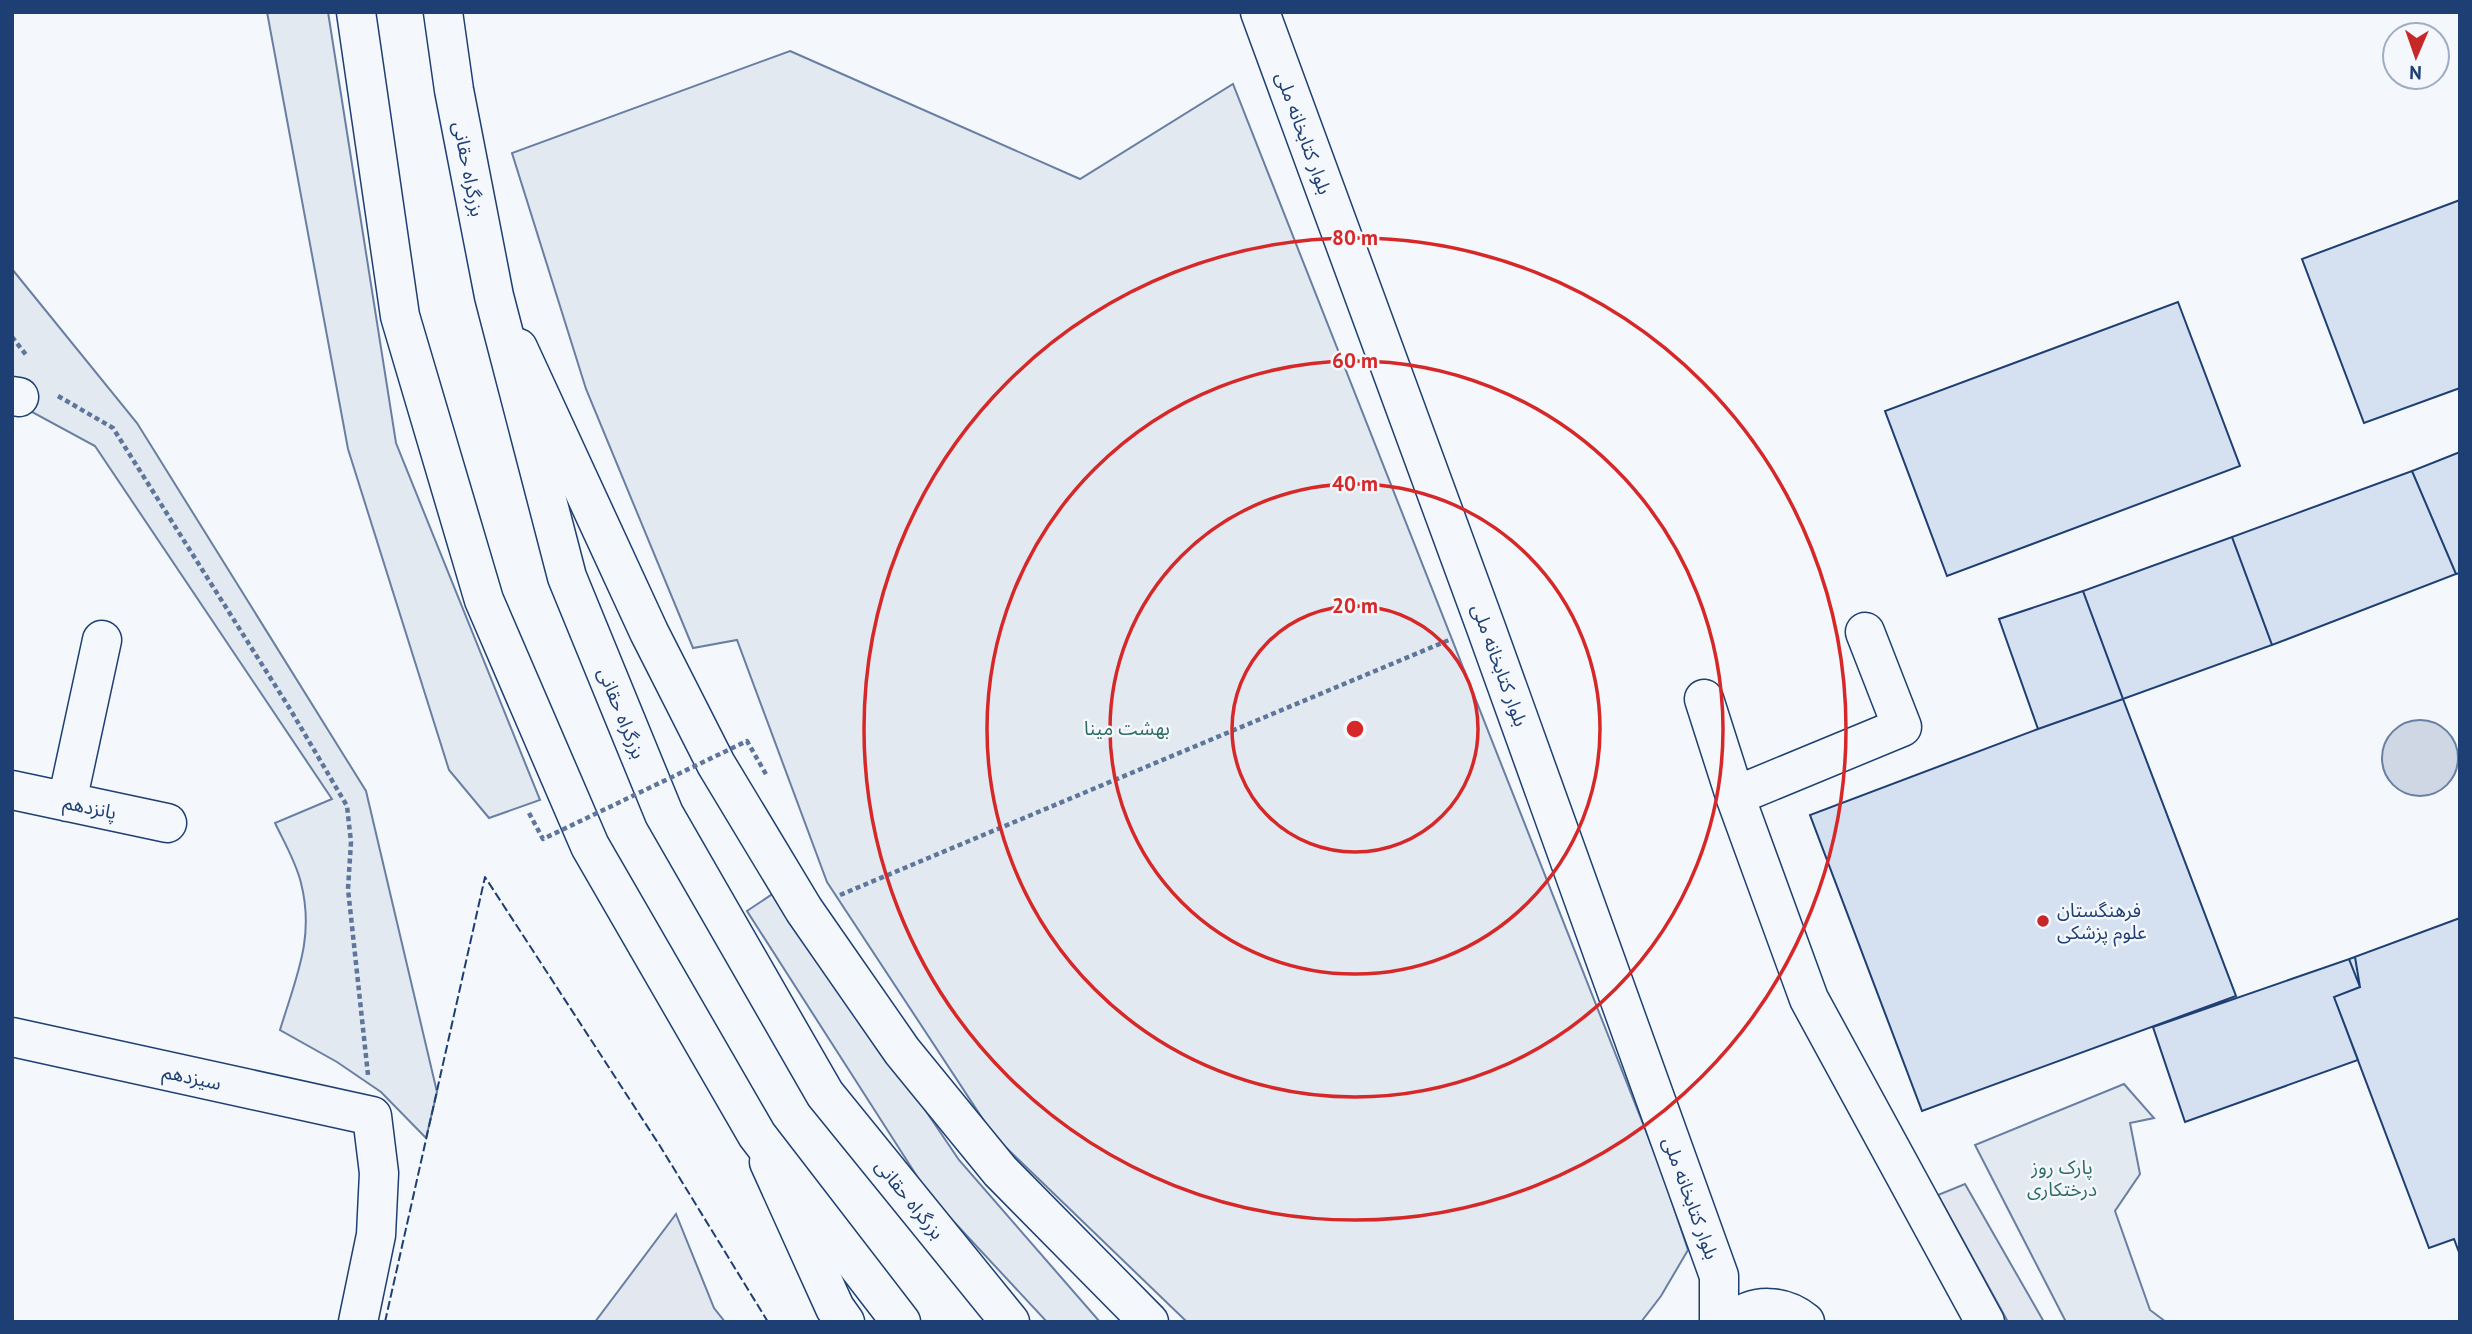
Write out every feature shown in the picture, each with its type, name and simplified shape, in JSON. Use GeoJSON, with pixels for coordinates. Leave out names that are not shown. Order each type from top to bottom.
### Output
{"type":"FeatureCollection","features":[{"type":"Feature","properties":{"kind":"main road"},"geometry":{"type":"LineString","coordinates":[[356,12],[400,316],[484,600],[590,846],[757,1135],[835,1308],[845,1322]]}},
{"type":"Feature","properties":{"kind":"main road","name":"بزرگراه حقانی"},"geometry":{"type":"LineString","coordinates":[[443,12],[454,90],[494,296],[567,577],[663,814],[825,1094],[1010,1322]]}},
{"type":"Feature","properties":{"kind":"main road","name":"بلوار کتابخانه ملی"},"geometry":{"type":"LineString","coordinates":[[1260,12],[1486,625],[1719,1276],[1719,1322]]}},
{"type":"Feature","properties":{"kind":"main road"},"geometry":{"type":"LineString","coordinates":[[494,296],[649,632],[716,764],[804,910],[902,1051],[1000,1171],[1149,1322]]}},
{"type":"Feature","properties":{"kind":"main road"},"geometry":{"type":"LineString","coordinates":[[1735,796],[1902,727],[1865,632]]}},
{"type":"Feature","properties":{"kind":"main road"},"geometry":{"type":"LineString","coordinates":[[67,802],[102,640]]}},
{"type":"Feature","properties":{"kind":"main road"},"geometry":{"type":"LineString","coordinates":[[1704,699],[1735,796],[1809,999],[1985,1322]]}},
{"type":"Feature","properties":{"kind":"main road","name":"پانزدهم"},"geometry":{"type":"LineString","coordinates":[[12,790],[167,823]]}},
{"type":"Feature","properties":{"kind":"main road","name":"سیزدهم"},"geometry":{"type":"LineString","coordinates":[[12,1037],[372,1116]]}},
{"type":"Feature","properties":{"kind":"main road"},"geometry":{"type":"LineString","coordinates":[[358,1322],[376,1235],[379,1173],[372,1116]]}},
{"type":"Feature","properties":{"kind":"main road"},"geometry":{"type":"LineString","coordinates":[[757,1135],[901,1322]]}},
{"type":"Feature","properties":{"kind":"main road"},"geometry":{"type":"LineString","coordinates":[[1733,1322],[1740,1315],[1755,1309],[1772,1307],[1788,1311],[1805,1322]]}},
{"type":"Feature","properties":{"kind":"path"},"geometry":{"type":"LineString","coordinates":[[12,337],[28,357]]}},
{"type":"Feature","properties":{"kind":"path"},"geometry":{"type":"LineString","coordinates":[[27,393],[59,397],[113,428],[290,709],[347,806],[351,842],[348,889],[372,1116]]}},
{"type":"Feature","properties":{"kind":"path"},"geometry":{"type":"LineString","coordinates":[[804,910],[1486,625]]}},
{"type":"Feature","properties":{"kind":"path"},"geometry":{"type":"LineString","coordinates":[[529,813],[543,839],[747,741],[767,776]]}},
{"type":"Feature","properties":{"kind":"green space"},"geometry":{"type":"Polygon","coordinates":[[[267,12],[328,12],[396,443],[540,800],[489,818],[449,770],[348,449],[267,12]]]}},
{"type":"Feature","properties":{"kind":"green space","name":"بهشت مينا"},"geometry":{"type":"Polygon","coordinates":[[[790,51],[1080,179],[1233,84],[1662,1172],[1688,1250],[1661,1296],[1641,1322],[1187,1322],[994,1136],[827,882],[737,640],[693,648],[586,389],[512,153],[790,51]]]}},
{"type":"Feature","properties":{"kind":"green space"},"geometry":{"type":"Polygon","coordinates":[[[12,269],[137,423],[366,791],[437,1092],[426,1138],[381,1092],[337,1062],[280,1030],[302,957],[306,922],[299,875],[275,823],[332,799],[95,446],[32,412],[12,389],[12,269]]]}},
{"type":"Feature","properties":{"kind":"green space"},"geometry":{"type":"Polygon","coordinates":[[[777,891],[959,1160],[1100,1322],[1047,1322],[929,1195],[747,911],[777,891]]]}},
{"type":"Feature","properties":{"kind":"green space","name":"پارک روز درختکاری"},"geometry":{"type":"Polygon","coordinates":[[[2124,1084],[2154,1118],[2130,1123],[2140,1174],[2115,1211],[2150,1310],[2166,1322],[2066,1322],[1975,1145],[2124,1084]]]}},
{"type":"Feature","properties":{"kind":"shaded area"},"geometry":{"type":"Polygon","coordinates":[[[2420,720],[2435,723],[2447,731],[2455,743],[2458,758],[2455,773],[2447,785],[2435,793],[2420,796],[2405,793],[2393,785],[2385,773],[2382,758],[2385,743],[2393,731],[2405,723],[2420,720]]]}},
{"type":"Feature","properties":{"kind":"shaded area"},"geometry":{"type":"Polygon","coordinates":[[[1965,1184],[2044,1322],[2008,1322],[1938,1195],[1965,1184]]]}},
{"type":"Feature","properties":{"kind":"shaded area"},"geometry":{"type":"Polygon","coordinates":[[[676,1214],[714,1308],[725,1322],[595,1322],[676,1214]]]}},
{"type":"Feature","properties":{"kind":"building"},"geometry":{"type":"Polygon","coordinates":[[[2460,200],[2460,388],[2364,423],[2302,259],[2460,200]]]}},
{"type":"Feature","properties":{"kind":"building"},"geometry":{"type":"Polygon","coordinates":[[[2178,302],[2240,466],[1947,576],[1885,411],[2178,302]]]}},
{"type":"Feature","properties":{"kind":"building"},"geometry":{"type":"Polygon","coordinates":[[[2460,452],[2460,573],[2456,574],[2412,471],[2460,452]]]}},
{"type":"Feature","properties":{"kind":"building"},"geometry":{"type":"Polygon","coordinates":[[[2412,471],[2456,574],[2272,645],[2232,537],[2412,471]]]}},
{"type":"Feature","properties":{"kind":"building"},"geometry":{"type":"Polygon","coordinates":[[[2232,537],[2272,645],[2123,699],[2083,591],[2232,537]]]}},
{"type":"Feature","properties":{"kind":"building"},"geometry":{"type":"Polygon","coordinates":[[[2083,591],[2123,699],[2038,729],[1999,619],[2083,591]]]}},
{"type":"Feature","properties":{"kind":"building"},"geometry":{"type":"Polygon","coordinates":[[[2123,699],[2236,996],[1922,1111],[1810,815],[2123,699]]]}},
{"type":"Feature","properties":{"kind":"building"},"geometry":{"type":"Polygon","coordinates":[[[2460,918],[2460,1255],[2454,1239],[2429,1248],[2334,997],[2360,987],[2349,959],[2460,918]]]}},
{"type":"Feature","properties":{"kind":"building"},"geometry":{"type":"Polygon","coordinates":[[[2355,957],[2360,987],[2334,997],[2358,1060],[2185,1122],[2153,1027],[2355,957]]]}},
{"type":"Feature","properties":{"kind":"fence"},"geometry":{"type":"LineString","coordinates":[[385,1322],[485,877],[660,1146],[768,1322]]}},
{"type":"Feature","properties":{"kind":"place","name":"فرهنگستان علوم پزشکی"},"geometry":{"type":"Point","coordinates":[2043,921]}}]}
